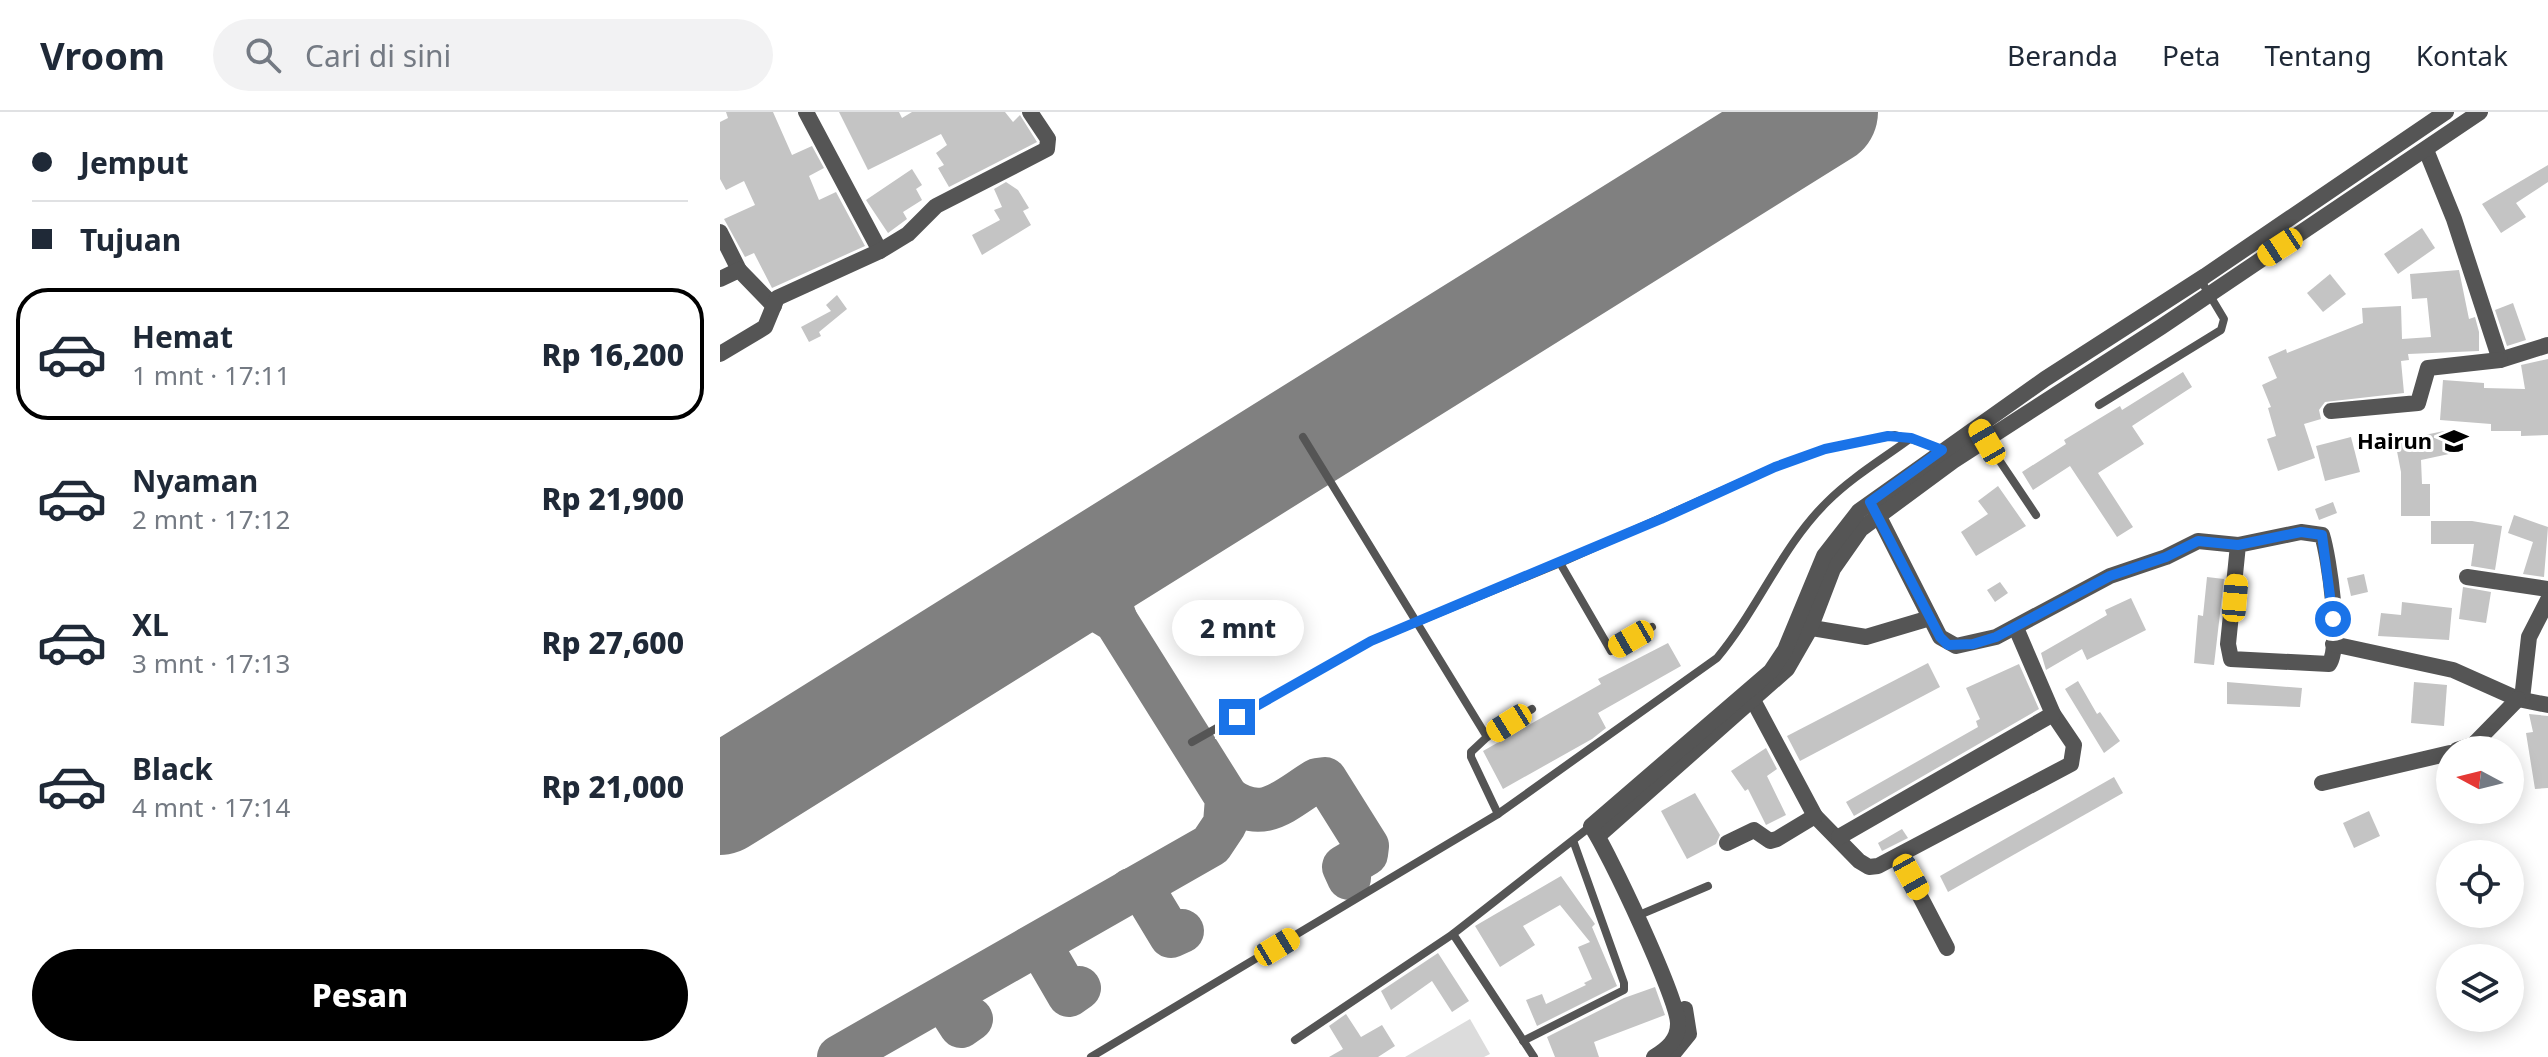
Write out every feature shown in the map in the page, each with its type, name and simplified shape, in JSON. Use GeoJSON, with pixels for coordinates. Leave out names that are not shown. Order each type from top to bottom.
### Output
{"type":"FeatureCollection","features":[{"type":"Feature","properties":{"kind":"street"},"geometry":{"type":"LineString","coordinates":[[806,112],[880,251]]}},
{"type":"Feature","properties":{"kind":"street"},"geometry":{"type":"LineString","coordinates":[[720,354],[765,327],[774,306],[784,294],[880,251],[908,234],[936,206],[1047,149],[1048,139],[1030,112]]}},
{"type":"Feature","properties":{"kind":"street"},"geometry":{"type":"LineString","coordinates":[[1947,456],[1987,442],[2446,112]]}},
{"type":"Feature","properties":{"kind":"street"},"geometry":{"type":"LineString","coordinates":[[1598,828],[1754,702],[1787,669],[1803,627],[1833,569],[1875,509],[1947,456],[1977,426],[2426,150],[2480,112]]}},
{"type":"Feature","properties":{"kind":"street"},"geometry":{"type":"LineString","coordinates":[[2426,150],[2454,219],[2500,360]]}},
{"type":"Feature","properties":{"kind":"street"},"geometry":{"type":"LineString","coordinates":[[720,232],[739,270],[774,306]]}},
{"type":"Feature","properties":{"kind":"street"},"geometry":{"type":"LineString","coordinates":[[720,279],[739,270]]}},
{"type":"Feature","properties":{"kind":"street"},"geometry":{"type":"LineString","coordinates":[[2331,411],[2418,403],[2428,368],[2500,360],[2548,345]]}},
{"type":"Feature","properties":{"kind":"street"},"geometry":{"type":"LineString","coordinates":[[1875,509],[1940,637],[1956,646],[1973,644],[2016,628],[2110,576],[2166,557],[2198,541],[2238,545],[2301,532],[2322,535],[2330,586],[2333,644],[2329,664],[2231,659],[2228,644],[2238,545]]}},
{"type":"Feature","properties":{"kind":"street"},"geometry":{"type":"LineString","coordinates":[[2467,577],[2548,589]]}},
{"type":"Feature","properties":{"kind":"street"},"geometry":{"type":"LineString","coordinates":[[2482,736],[2520,699],[2529,637],[2548,600]]}},
{"type":"Feature","properties":{"kind":"street"},"geometry":{"type":"LineString","coordinates":[[1803,627],[1866,637],[1930,618]]}},
{"type":"Feature","properties":{"kind":"street"},"geometry":{"type":"LineString","coordinates":[[1598,828],[1771,671],[1803,627]]}},
{"type":"Feature","properties":{"kind":"street"},"geometry":{"type":"LineString","coordinates":[[1754,702],[1815,816],[1839,837],[1859,861],[1869,867],[1899,856],[2071,764],[2074,745],[2053,714],[2016,628]]}},
{"type":"Feature","properties":{"kind":"street"},"geometry":{"type":"LineString","coordinates":[[2333,644],[2453,670],[2520,699],[2548,705]]}},
{"type":"Feature","properties":{"kind":"street"},"geometry":{"type":"LineString","coordinates":[[1839,837],[2053,714]]}},
{"type":"Feature","properties":{"kind":"street"},"geometry":{"type":"LineString","coordinates":[[2322,783],[2436,756]]}},
{"type":"Feature","properties":{"kind":"street"},"geometry":{"type":"LineString","coordinates":[[1727,843],[1754,830],[1770,841],[1777,839],[1815,816]]}},
{"type":"Feature","properties":{"kind":"street"},"geometry":{"type":"LineString","coordinates":[[1598,828],[1644,913],[1690,1022],[1686,1040],[1670,1057]]}},
{"type":"Feature","properties":{"kind":"street"},"geometry":{"type":"LineString","coordinates":[[1598,828],[1679,1020],[1673,1042],[1654,1057]]}},
{"type":"Feature","properties":{"kind":"street"},"geometry":{"type":"LineString","coordinates":[[1899,856],[1947,948]]}},
{"type":"Feature","properties":{"kind":"lane"},"geometry":{"type":"LineString","coordinates":[[2099,405],[2221,330],[2224,319],[2205,286]]}},
{"type":"Feature","properties":{"kind":"lane"},"geometry":{"type":"LineString","coordinates":[[1977,426],[2036,515]]}},
{"type":"Feature","properties":{"kind":"lane"},"geometry":{"type":"LineString","coordinates":[[1192,742],[1371,641],[1560,563],[1775,467],[1861,440],[1895,435],[1911,438],[1947,456]]}},
{"type":"Feature","properties":{"kind":"lane"},"geometry":{"type":"LineString","coordinates":[[1303,437],[1487,737]]}},
{"type":"Feature","properties":{"kind":"lane"},"geometry":{"type":"LineString","coordinates":[[1091,1057],[1498,814],[1717,658],[1742,627],[1795,541],[1827,502],[1911,438]]}},
{"type":"Feature","properties":{"kind":"lane"},"geometry":{"type":"LineString","coordinates":[[1560,563],[1611,651],[1652,627]]}},
{"type":"Feature","properties":{"kind":"lane"},"geometry":{"type":"LineString","coordinates":[[1498,814],[1471,752],[1487,737],[1532,709]]}},
{"type":"Feature","properties":{"kind":"lane"},"geometry":{"type":"LineString","coordinates":[[1295,1040],[1453,934],[1598,828]]}},
{"type":"Feature","properties":{"kind":"lane"},"geometry":{"type":"LineString","coordinates":[[1523,1041],[1624,990],[1574,843]]}},
{"type":"Feature","properties":{"kind":"lane"},"geometry":{"type":"LineString","coordinates":[[1644,913],[1708,886]]}},
{"type":"Feature","properties":{"kind":"lane"},"geometry":{"type":"LineString","coordinates":[[1453,934],[1534,1057]]}},
{"type":"Feature","properties":{"kind":"shaded area"},"geometry":{"type":"Polygon","coordinates":[[[1470,1019],[1490,1054],[1484,1057],[1405,1057],[1470,1019]]]}},
{"type":"Feature","properties":{"kind":"building"},"geometry":{"type":"Polygon","coordinates":[[[726,112],[773,112],[792,155],[812,146],[824,168],[809,176],[819,200],[836,192],[865,246],[772,288],[754,253],[745,257],[724,219],[755,205],[744,181],[726,190],[720,179],[720,122],[728,118],[726,112]]]}},
{"type":"Feature","properties":{"kind":"building"},"geometry":{"type":"Polygon","coordinates":[[[839,112],[899,112],[902,118],[912,112],[1005,112],[1013,122],[1020,115],[1037,142],[949,187],[938,168],[944,165],[936,153],[947,145],[941,134],[868,170],[839,112]]]}},
{"type":"Feature","properties":{"kind":"building"},"geometry":{"type":"Polygon","coordinates":[[[2548,165],[2548,182],[2516,203],[2526,217],[2501,233],[2482,204],[2548,165]]]}},
{"type":"Feature","properties":{"kind":"building"},"geometry":{"type":"Polygon","coordinates":[[[912,169],[922,185],[916,189],[922,200],[903,212],[907,219],[888,233],[866,200],[912,169]]]}},
{"type":"Feature","properties":{"kind":"building"},"geometry":{"type":"Polygon","coordinates":[[[1006,182],[1018,190],[1029,208],[1023,211],[1031,225],[982,255],[972,235],[1000,220],[994,210],[1002,207],[994,189],[1006,182]]]}},
{"type":"Feature","properties":{"kind":"building"},"geometry":{"type":"Polygon","coordinates":[[[2422,228],[2435,248],[2398,274],[2384,254],[2422,228]]]}},
{"type":"Feature","properties":{"kind":"building"},"geometry":{"type":"Polygon","coordinates":[[[2459,270],[2469,319],[2475,317],[2479,332],[2479,351],[2408,354],[2409,360],[2401,361],[2404,393],[2325,402],[2319,410],[2321,419],[2304,424],[2315,458],[2278,471],[2267,439],[2276,436],[2268,408],[2271,407],[2262,385],[2277,378],[2268,357],[2286,349],[2287,353],[2363,323],[2362,308],[2401,306],[2402,339],[2431,337],[2427,298],[2412,299],[2410,274],[2459,270]]]}},
{"type":"Feature","properties":{"kind":"building"},"geometry":{"type":"Polygon","coordinates":[[[2330,274],[2346,294],[2323,312],[2307,293],[2330,274]]]}},
{"type":"Feature","properties":{"kind":"building"},"geometry":{"type":"Polygon","coordinates":[[[837,295],[847,309],[819,332],[821,336],[809,342],[801,327],[831,311],[826,305],[837,295]]]}},
{"type":"Feature","properties":{"kind":"building"},"geometry":{"type":"Polygon","coordinates":[[[2513,303],[2526,340],[2507,346],[2495,310],[2513,303]]]}},
{"type":"Feature","properties":{"kind":"building"},"geometry":{"type":"Polygon","coordinates":[[[2548,359],[2548,435],[2521,436],[2521,431],[2491,431],[2491,424],[2440,420],[2443,380],[2484,383],[2484,388],[2525,389],[2521,365],[2548,359]]]}},
{"type":"Feature","properties":{"kind":"building"},"geometry":{"type":"Polygon","coordinates":[[[2183,372],[2192,387],[2132,426],[2144,444],[2098,473],[2133,527],[2117,537],[2070,466],[2033,490],[2022,472],[2066,444],[2064,440],[2120,406],[2122,410],[2183,372]]]}},
{"type":"Feature","properties":{"kind":"building"},"geometry":{"type":"Polygon","coordinates":[[[2444,431],[2449,454],[2421,460],[2422,484],[2430,484],[2430,516],[2401,516],[2401,472],[2395,441],[2444,431]]]}},
{"type":"Feature","properties":{"kind":"building"},"geometry":{"type":"Polygon","coordinates":[[[2351,437],[2360,472],[2325,481],[2316,446],[2351,437]]]}},
{"type":"Feature","properties":{"kind":"building"},"geometry":{"type":"Polygon","coordinates":[[[1998,486],[2026,526],[1976,556],[1961,532],[1988,514],[1978,501],[1998,486]]]}},
{"type":"Feature","properties":{"kind":"building"},"geometry":{"type":"Polygon","coordinates":[[[2333,502],[2337,513],[2319,520],[2315,509],[2333,502]]]}},
{"type":"Feature","properties":{"kind":"building"},"geometry":{"type":"Polygon","coordinates":[[[2514,515],[2548,527],[2544,577],[2523,574],[2533,542],[2508,533],[2514,515]]]}},
{"type":"Feature","properties":{"kind":"building"},"geometry":{"type":"Polygon","coordinates":[[[2431,521],[2472,521],[2502,526],[2495,570],[2471,566],[2474,544],[2431,544],[2431,521]]]}},
{"type":"Feature","properties":{"kind":"building"},"geometry":{"type":"Polygon","coordinates":[[[2364,574],[2368,592],[2351,596],[2347,578],[2364,574]]]}},
{"type":"Feature","properties":{"kind":"building"},"geometry":{"type":"Polygon","coordinates":[[[2207,577],[2224,579],[2214,665],[2194,663],[2198,615],[2203,616],[2207,577]]]}},
{"type":"Feature","properties":{"kind":"building"},"geometry":{"type":"Polygon","coordinates":[[[2000,582],[2008,593],[1995,602],[1987,590],[2000,582]]]}},
{"type":"Feature","properties":{"kind":"building"},"geometry":{"type":"Polygon","coordinates":[[[2463,587],[2491,592],[2486,623],[2459,619],[2463,587]]]}},
{"type":"Feature","properties":{"kind":"building"},"geometry":{"type":"Polygon","coordinates":[[[2131,598],[2146,630],[2087,660],[2082,649],[2046,670],[2041,653],[2107,615],[2105,610],[2131,598]]]}},
{"type":"Feature","properties":{"kind":"building"},"geometry":{"type":"Polygon","coordinates":[[[2402,602],[2452,608],[2449,640],[2378,636],[2381,613],[2401,615],[2402,602]]]}},
{"type":"Feature","properties":{"kind":"building"},"geometry":{"type":"Polygon","coordinates":[[[1668,643],[1681,666],[1598,713],[1606,728],[1592,739],[1503,789],[1483,751],[1601,684],[1598,679],[1668,643]]]}},
{"type":"Feature","properties":{"kind":"building"},"geometry":{"type":"Polygon","coordinates":[[[1928,663],[1940,687],[1800,761],[1787,736],[1928,663]]]}},
{"type":"Feature","properties":{"kind":"building"},"geometry":{"type":"Polygon","coordinates":[[[2019,664],[2039,709],[1854,816],[1846,802],[1978,727],[1976,721],[1980,719],[1966,688],[2019,664]]]}},
{"type":"Feature","properties":{"kind":"building"},"geometry":{"type":"Polygon","coordinates":[[[2078,681],[2097,714],[2100,712],[2120,741],[2104,753],[2065,689],[2078,681]]]}},
{"type":"Feature","properties":{"kind":"building"},"geometry":{"type":"Polygon","coordinates":[[[2227,682],[2302,688],[2300,707],[2227,704],[2227,682]]]}},
{"type":"Feature","properties":{"kind":"building"},"geometry":{"type":"Polygon","coordinates":[[[2414,682],[2447,685],[2444,726],[2411,723],[2414,682]]]}},
{"type":"Feature","properties":{"kind":"building"},"geometry":{"type":"Polygon","coordinates":[[[2529,714],[2548,716],[2548,788],[2535,789],[2526,733],[2533,732],[2529,714]]]}},
{"type":"Feature","properties":{"kind":"building"},"geometry":{"type":"Polygon","coordinates":[[[1766,748],[1777,769],[1767,776],[1786,815],[1766,825],[1748,789],[1745,791],[1731,771],[1766,748]]]}},
{"type":"Feature","properties":{"kind":"building"},"geometry":{"type":"Polygon","coordinates":[[[2114,777],[2123,793],[1948,892],[1940,876],[2114,777]]]}},
{"type":"Feature","properties":{"kind":"building"},"geometry":{"type":"Polygon","coordinates":[[[1695,793],[1720,835],[1716,844],[1687,859],[1661,811],[1695,793]]]}},
{"type":"Feature","properties":{"kind":"building"},"geometry":{"type":"Polygon","coordinates":[[[2369,811],[2380,836],[2354,848],[2343,823],[2369,811]]]}},
{"type":"Feature","properties":{"kind":"building"},"geometry":{"type":"Polygon","coordinates":[[[1902,829],[1908,838],[1882,851],[1878,843],[1902,829]]]}},
{"type":"Feature","properties":{"kind":"building"},"geometry":{"type":"Polygon","coordinates":[[[1561,876],[1595,924],[1592,927],[1617,986],[1537,1026],[1526,1000],[1542,994],[1546,1004],[1586,985],[1584,983],[1592,979],[1578,947],[1590,942],[1560,905],[1523,926],[1535,945],[1500,967],[1475,926],[1561,876]]]}},
{"type":"Feature","properties":{"kind":"building"},"geometry":{"type":"Polygon","coordinates":[[[1438,953],[1469,1001],[1452,1012],[1432,981],[1391,1010],[1381,991],[1438,953]]]}},
{"type":"Feature","properties":{"kind":"building"},"geometry":{"type":"Polygon","coordinates":[[[1655,987],[1665,1015],[1594,1042],[1599,1057],[1555,1057],[1547,1037],[1624,998],[1655,987]]]}},
{"type":"Feature","properties":{"kind":"building"},"geometry":{"type":"Polygon","coordinates":[[[1346,1014],[1361,1037],[1382,1025],[1395,1046],[1378,1057],[1329,1057],[1343,1049],[1329,1026],[1346,1014]]]}},
{"type":"Feature","properties":{"kind":"taxiway"},"geometry":{"type":"LineString","coordinates":[[1116,621],[1111,583],[1126,547]]}},
{"type":"Feature","properties":{"kind":"taxiway"},"geometry":{"type":"LineString","coordinates":[[839,1057],[1211,845],[1225,824],[1227,798],[1116,621],[1081,600],[1038,602]]}},
{"type":"Feature","properties":{"kind":"taxiway"},"geometry":{"type":"LineString","coordinates":[[1227,798],[1252,809],[1274,807],[1317,780],[1325,779],[1367,846],[1366,854],[1344,867],[1349,878]]}},
{"type":"Feature","properties":{"kind":"taxiway"},"geometry":{"type":"LineString","coordinates":[[1131,890],[1145,893],[1171,936],[1182,931]]}},
{"type":"Feature","properties":{"kind":"taxiway"},"geometry":{"type":"LineString","coordinates":[[1029,949],[1044,952],[1069,995],[1079,988]]}},
{"type":"Feature","properties":{"kind":"taxiway"},"geometry":{"type":"LineString","coordinates":[[938,1003],[948,1006],[961,1026],[971,1019]]}},
{"type":"Feature","properties":{"kind":"runway"},"geometry":{"type":"LineString","coordinates":[[720,801],[1824,112]]}},
{"type":"Feature","properties":{"kind":"place","name":"Hairun"},"geometry":{"type":"Point","coordinates":[2454,441]}},
{"type":"Feature","properties":{"kind":"route"},"geometry":{"type":"LineString","coordinates":[[1237,717],[1371,641],[1560,563],[1775,467],[1825,449],[1895,435],[1942,450],[1870,502],[1880,516],[1940,637],[1948,645],[1973,644],[1996,637],[2110,576],[2166,557],[2198,541],[2238,545],[2301,532],[2322,535],[2333,619]]}}]}
